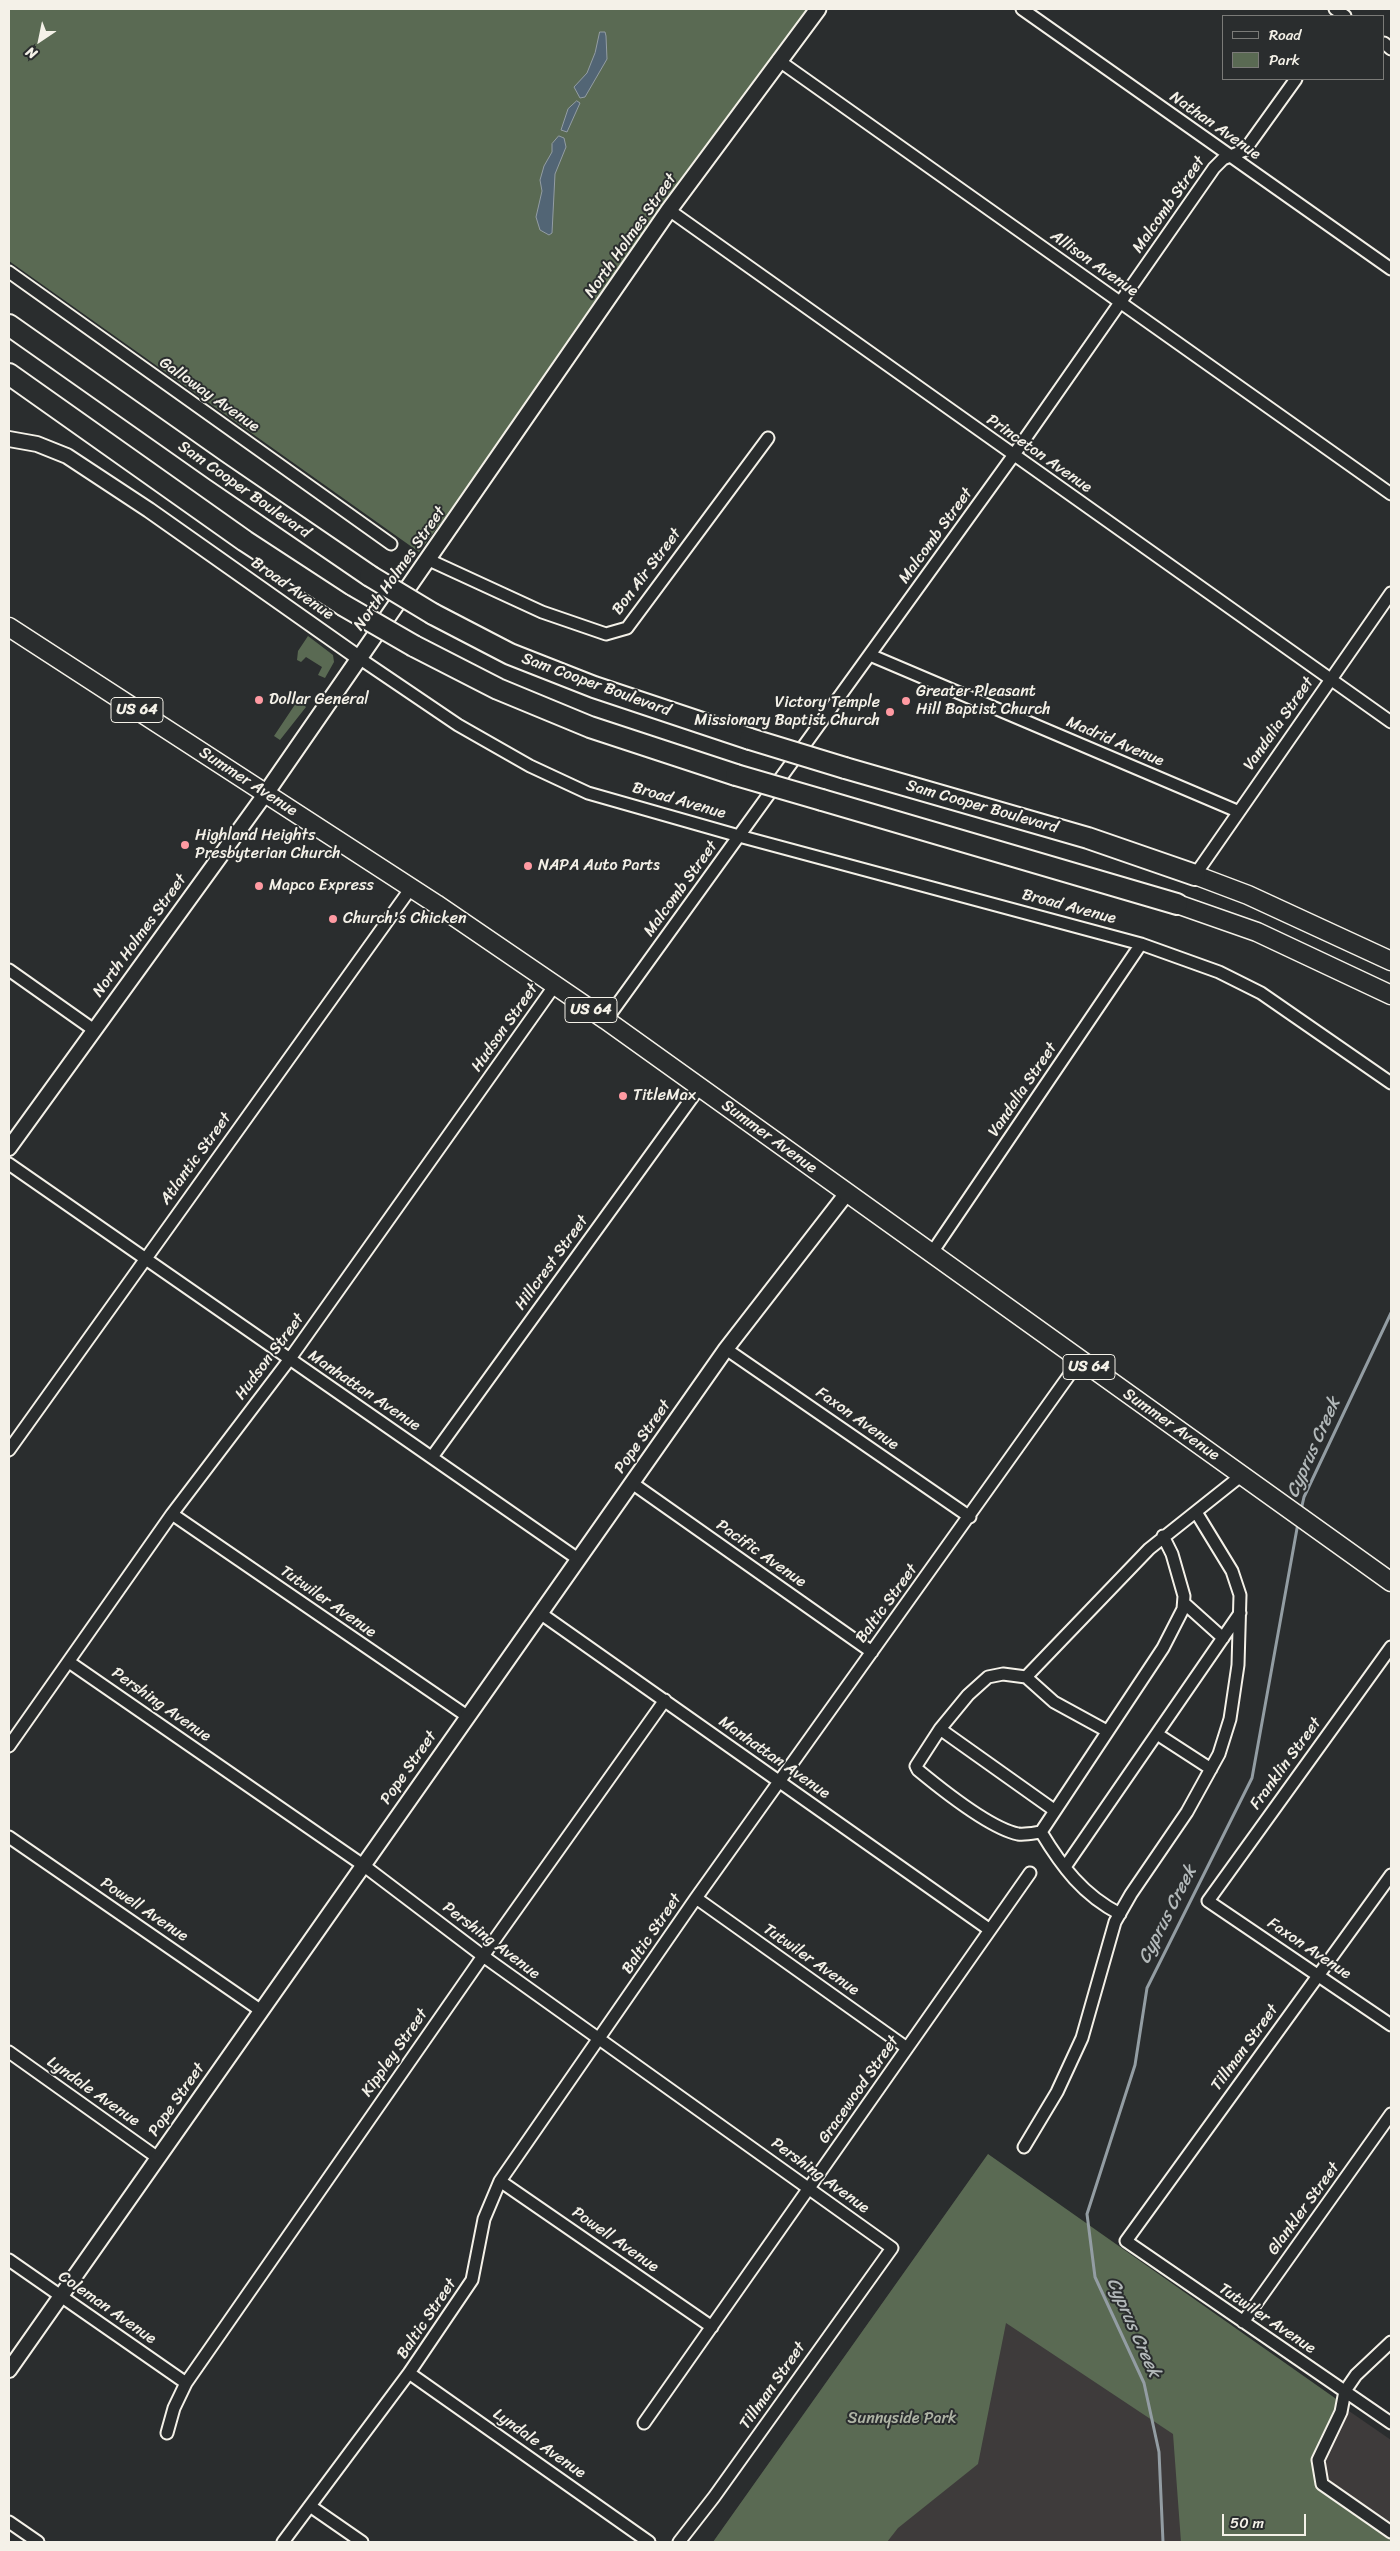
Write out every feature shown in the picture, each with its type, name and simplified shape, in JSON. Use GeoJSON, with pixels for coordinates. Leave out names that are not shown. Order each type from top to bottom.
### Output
{"type":"FeatureCollection","features":[{"type":"Feature","properties":{"kind":"highway","name":"Sam Cooper Boulevard"},"geometry":{"type":"LineString","coordinates":[[9,325],[370,576],[433,614],[510,654],[594,687],[750,739],[1088,838],[1195,875]]}},
{"type":"Feature","properties":{"kind":"highway"},"geometry":{"type":"LineString","coordinates":[[9,374],[138,467],[245,541],[343,605],[414,646],[498,689],[582,724],[736,775],[1177,904]]}},
{"type":"Feature","properties":{"kind":"highway"},"geometry":{"type":"LineString","coordinates":[[9,388],[138,467]]}},
{"type":"Feature","properties":{"kind":"main road","name":"North Holmes Street"},"geometry":{"type":"LineString","coordinates":[[266,793],[429,560],[669,210],[778,60],[818,9]]}},
{"type":"Feature","properties":{"kind":"main road","name":"Summer Avenue"},"geometry":{"type":"LineString","coordinates":[[9,626],[411,888],[606,1020],[1391,1582]]}},
{"type":"Feature","properties":{"kind":"main road","name":"Sam Cooper Boulevard"},"geometry":{"type":"LineString","coordinates":[[1195,875],[1248,895],[1391,961]]}},
{"type":"Feature","properties":{"kind":"main road"},"geometry":{"type":"LineString","coordinates":[[1177,904],[1275,939],[1391,995]]}},
{"type":"Feature","properties":{"kind":"street","name":"Nathan Avenue"},"geometry":{"type":"LineString","coordinates":[[1022,9],[1391,269]]}},
{"type":"Feature","properties":{"kind":"street","name":"Allison Avenue"},"geometry":{"type":"LineString","coordinates":[[778,60],[1391,494]]}},
{"type":"Feature","properties":{"kind":"street","name":"Malcomb Street"},"geometry":{"type":"LineString","coordinates":[[606,1020],[1014,456],[1214,168],[1220,161],[1245,150],[1295,80]]}},
{"type":"Feature","properties":{"kind":"street","name":"Princeton Avenue"},"geometry":{"type":"LineString","coordinates":[[669,210],[1391,722]]}},
{"type":"Feature","properties":{"kind":"street","name":"Galloway Avenue"},"geometry":{"type":"LineString","coordinates":[[9,272],[391,544]]}},
{"type":"Feature","properties":{"kind":"street","name":"Bon Air Street"},"geometry":{"type":"LineString","coordinates":[[429,560],[542,612],[606,634],[627,628],[768,438]]}},
{"type":"Feature","properties":{"kind":"street","name":"Broad Avenue"},"geometry":{"type":"LineString","coordinates":[[9,439],[37,444],[67,456],[131,498],[458,725],[530,766],[580,789],[739,836],[1141,944],[1219,972],[1262,993],[1391,1083]]}},
{"type":"Feature","properties":{"kind":"street","name":"Vandalia Street"},"geometry":{"type":"LineString","coordinates":[[1195,875],[1391,593]]}},
{"type":"Feature","properties":{"kind":"street","name":"Madrid Avenue"},"geometry":{"type":"LineString","coordinates":[[870,655],[1237,812]]}},
{"type":"Feature","properties":{"kind":"street","name":"North Holmes Street"},"geometry":{"type":"LineString","coordinates":[[9,1148],[266,793]]}},
{"type":"Feature","properties":{"kind":"street","name":"Atlantic Street"},"geometry":{"type":"LineString","coordinates":[[9,1450],[411,888]]}},
{"type":"Feature","properties":{"kind":"street","name":"Vandalia Street"},"geometry":{"type":"LineString","coordinates":[[931,1254],[1141,944]]}},
{"type":"Feature","properties":{"kind":"street"},"geometry":{"type":"LineString","coordinates":[[9,970],[94,1030]]}},
{"type":"Feature","properties":{"kind":"street","name":"Hudson Street"},"geometry":{"type":"LineString","coordinates":[[9,1746],[172,1514],[290,1360],[555,985]]}},
{"type":"Feature","properties":{"kind":"street","name":"Hillcrest Street"},"geometry":{"type":"LineString","coordinates":[[432,1457],[700,1088]]}},
{"type":"Feature","properties":{"kind":"street","name":"Manhattan Avenue"},"geometry":{"type":"LineString","coordinates":[[9,1164],[578,1559]]}},
{"type":"Feature","properties":{"kind":"street","name":"Pope Street"},"geometry":{"type":"LineString","coordinates":[[9,2370],[726,1349],[847,1193]]}},
{"type":"Feature","properties":{"kind":"street","name":"Faxon Avenue"},"geometry":{"type":"LineString","coordinates":[[726,1349],[970,1517]]}},
{"type":"Feature","properties":{"kind":"street","name":"Baltic Street"},"geometry":{"type":"LineString","coordinates":[[283,2542],[410,2373],[472,2280],[484,2219],[500,2181],[696,1898],[970,1517],[1080,1360]]}},
{"type":"Feature","properties":{"kind":"street"},"geometry":{"type":"LineString","coordinates":[[1026,1677],[1163,1536],[1242,1476]]}},
{"type":"Feature","properties":{"kind":"street","name":"Pacific Avenue"},"geometry":{"type":"LineString","coordinates":[[632,1483],[872,1652]]}},
{"type":"Feature","properties":{"kind":"street"},"geometry":{"type":"LineString","coordinates":[[1024,2147],[1057,2092],[1082,2038],[1109,1941],[1120,1914],[1187,1812],[1219,1754],[1230,1719],[1238,1665],[1240,1595],[1232,1571],[1196,1512]]}},
{"type":"Feature","properties":{"kind":"street","name":"Tutwiler Avenue"},"geometry":{"type":"LineString","coordinates":[[172,1514],[467,1716]]}},
{"type":"Feature","properties":{"kind":"street"},"geometry":{"type":"LineString","coordinates":[[1041,1832],[1163,1648],[1183,1609],[1184,1596],[1172,1554],[1163,1536]]}},
{"type":"Feature","properties":{"kind":"street"},"geometry":{"type":"LineString","coordinates":[[1184,1603],[1223,1638]]}},
{"type":"Feature","properties":{"kind":"street","name":"Manhattan Avenue"},"geometry":{"type":"LineString","coordinates":[[540,1613],[990,1930]]}},
{"type":"Feature","properties":{"kind":"street"},"geometry":{"type":"LineString","coordinates":[[1065,1867],[1240,1613]]}},
{"type":"Feature","properties":{"kind":"street","name":"Franklin Street"},"geometry":{"type":"LineString","coordinates":[[1208,1901],[1391,1647]]}},
{"type":"Feature","properties":{"kind":"street","name":"Pershing Avenue"},"geometry":{"type":"LineString","coordinates":[[68,1662],[363,1865],[483,1956],[599,2040],[892,2248]]}},
{"type":"Feature","properties":{"kind":"street"},"geometry":{"type":"LineString","coordinates":[[1041,1832],[1020,1834],[1004,1829],[950,1796],[918,1770],[916,1766],[940,1729],[968,1695],[988,1677],[1003,1674],[1026,1677],[1054,1702],[1107,1731]]}},
{"type":"Feature","properties":{"kind":"street","name":"Kippley Street"},"geometry":{"type":"LineString","coordinates":[[167,2433],[174,2408],[186,2383],[483,1956],[665,1700]]}},
{"type":"Feature","properties":{"kind":"street"},"geometry":{"type":"LineString","coordinates":[[940,1729],[1054,1810]]}},
{"type":"Feature","properties":{"kind":"street"},"geometry":{"type":"LineString","coordinates":[[1157,1734],[1211,1769]]}},
{"type":"Feature","properties":{"kind":"street"},"geometry":{"type":"LineString","coordinates":[[1041,1832],[1065,1867],[1098,1902],[1120,1914]]}},
{"type":"Feature","properties":{"kind":"street","name":"Powell Avenue"},"geometry":{"type":"LineString","coordinates":[[9,1837],[260,2010]]}},
{"type":"Feature","properties":{"kind":"street","name":"Gracewood Street"},"geometry":{"type":"LineString","coordinates":[[644,2423],[1030,1873]]}},
{"type":"Feature","properties":{"kind":"street","name":"Tillman Street"},"geometry":{"type":"LineString","coordinates":[[1126,2240],[1391,1875]]}},
{"type":"Feature","properties":{"kind":"street","name":"Tutwiler Avenue"},"geometry":{"type":"LineString","coordinates":[[696,1898],[907,2048]]}},
{"type":"Feature","properties":{"kind":"street","name":"Faxon Avenue"},"geometry":{"type":"LineString","coordinates":[[1208,1901],[1391,2025]]}},
{"type":"Feature","properties":{"kind":"street","name":"Lyndale Avenue"},"geometry":{"type":"LineString","coordinates":[[9,2052],[158,2158]]}},
{"type":"Feature","properties":{"kind":"street","name":"Glankler Street"},"geometry":{"type":"LineString","coordinates":[[1242,2322],[1391,2114]]}},
{"type":"Feature","properties":{"kind":"street","name":"Powell Avenue"},"geometry":{"type":"LineString","coordinates":[[500,2181],[712,2327]]}},
{"type":"Feature","properties":{"kind":"street","name":"Tutwiler Avenue"},"geometry":{"type":"LineString","coordinates":[[1126,2240],[1242,2322],[1391,2423]]}},
{"type":"Feature","properties":{"kind":"street","name":"Tillman Street"},"geometry":{"type":"LineString","coordinates":[[679,2542],[714,2497],[892,2248]]}},
{"type":"Feature","properties":{"kind":"street","name":"Coleman Avenue"},"geometry":{"type":"LineString","coordinates":[[9,2260],[186,2383]]}},
{"type":"Feature","properties":{"kind":"street"},"geometry":{"type":"LineString","coordinates":[[1391,2342],[1356,2375],[1345,2391],[1341,2412],[1318,2460],[1322,2484],[1391,2532]]}},
{"type":"Feature","properties":{"kind":"street","name":"Lyndale Avenue"},"geometry":{"type":"LineString","coordinates":[[410,2373],[649,2542]]}},
{"type":"Feature","properties":{"kind":"street"},"geometry":{"type":"LineString","coordinates":[[310,2506],[362,2542]]}},
{"type":"Feature","properties":{"kind":"street"},"geometry":{"type":"LineString","coordinates":[[9,2522],[38,2542]]}},
{"type":"Feature","properties":{"kind":"shaded area","name":"Sunnyside Park"},"geometry":{"type":"Polygon","coordinates":[[[988,2154],[1071,2219],[1391,2440],[1391,2542],[713,2542],[988,2154]]]}},
{"type":"Feature","properties":{"kind":"green space"},"geometry":{"type":"Polygon","coordinates":[[[9,9],[807,9],[480,471],[419,552],[9,261],[9,9]]]}},
{"type":"Feature","properties":{"kind":"green space"},"geometry":{"type":"Polygon","coordinates":[[[308,636],[333,655],[334,662],[325,678],[318,675],[322,667],[306,657],[301,662],[297,660],[298,651],[308,636]]]}},
{"type":"Feature","properties":{"kind":"green space"},"geometry":{"type":"Polygon","coordinates":[[[298,700],[306,707],[280,740],[274,736],[298,700]]]}},
{"type":"Feature","properties":{"kind":"green space","name":"Sunnyside Park"},"geometry":{"type":"Polygon","coordinates":[[[988,2154],[1342,2403],[1318,2460],[1322,2484],[1391,2532],[1391,2542],[1181,2542],[1173,2434],[1006,2323],[978,2464],[898,2528],[887,2542],[713,2542],[988,2154]]]}},
{"type":"Feature","properties":{"kind":"water"},"geometry":{"type":"Polygon","coordinates":[[[600,32],[605,32],[607,59],[585,97],[580,98],[574,87],[587,73],[595,53],[600,32]]]}},
{"type":"Feature","properties":{"kind":"water"},"geometry":{"type":"Polygon","coordinates":[[[577,101],[580,103],[567,132],[561,130],[568,109],[577,101]]]}},
{"type":"Feature","properties":{"kind":"water"},"geometry":{"type":"Polygon","coordinates":[[[559,136],[564,138],[566,147],[555,174],[552,233],[549,235],[540,230],[536,217],[542,191],[540,180],[544,166],[552,152],[552,144],[559,136]]]}},
{"type":"Feature","properties":{"kind":"waterway","name":"Cyprus Creek"},"geometry":{"type":"LineString","coordinates":[[1301,1510],[1304,1497],[1391,1313]]}},
{"type":"Feature","properties":{"kind":"waterway","name":"Cyprus Creek"},"geometry":{"type":"LineString","coordinates":[[1163,2542],[1159,2452],[1144,2383],[1095,2277],[1087,2214],[1135,2065],[1147,1988],[1252,1778],[1298,1523]]}},
{"type":"Feature","properties":{"kind":"place","name":"Dollar General"},"geometry":{"type":"Point","coordinates":[259,700]}},
{"type":"Feature","properties":{"kind":"place","name":"Greater Pleasant Hill Baptist Church"},"geometry":{"type":"Point","coordinates":[906,701]}},
{"type":"Feature","properties":{"kind":"place","name":"Victory Temple Missionary Baptist Church"},"geometry":{"type":"Point","coordinates":[890,712]}},
{"type":"Feature","properties":{"kind":"place","name":"Highland Heights Presbyterian Church"},"geometry":{"type":"Point","coordinates":[185,845]}},
{"type":"Feature","properties":{"kind":"place","name":"NAPA Auto Parts"},"geometry":{"type":"Point","coordinates":[528,866]}},
{"type":"Feature","properties":{"kind":"place","name":"Mapco Express"},"geometry":{"type":"Point","coordinates":[259,886]}},
{"type":"Feature","properties":{"kind":"place","name":"Church's Chicken"},"geometry":{"type":"Point","coordinates":[333,919]}},
{"type":"Feature","properties":{"kind":"place","name":"TitleMax"},"geometry":{"type":"Point","coordinates":[623,1096]}}]}
